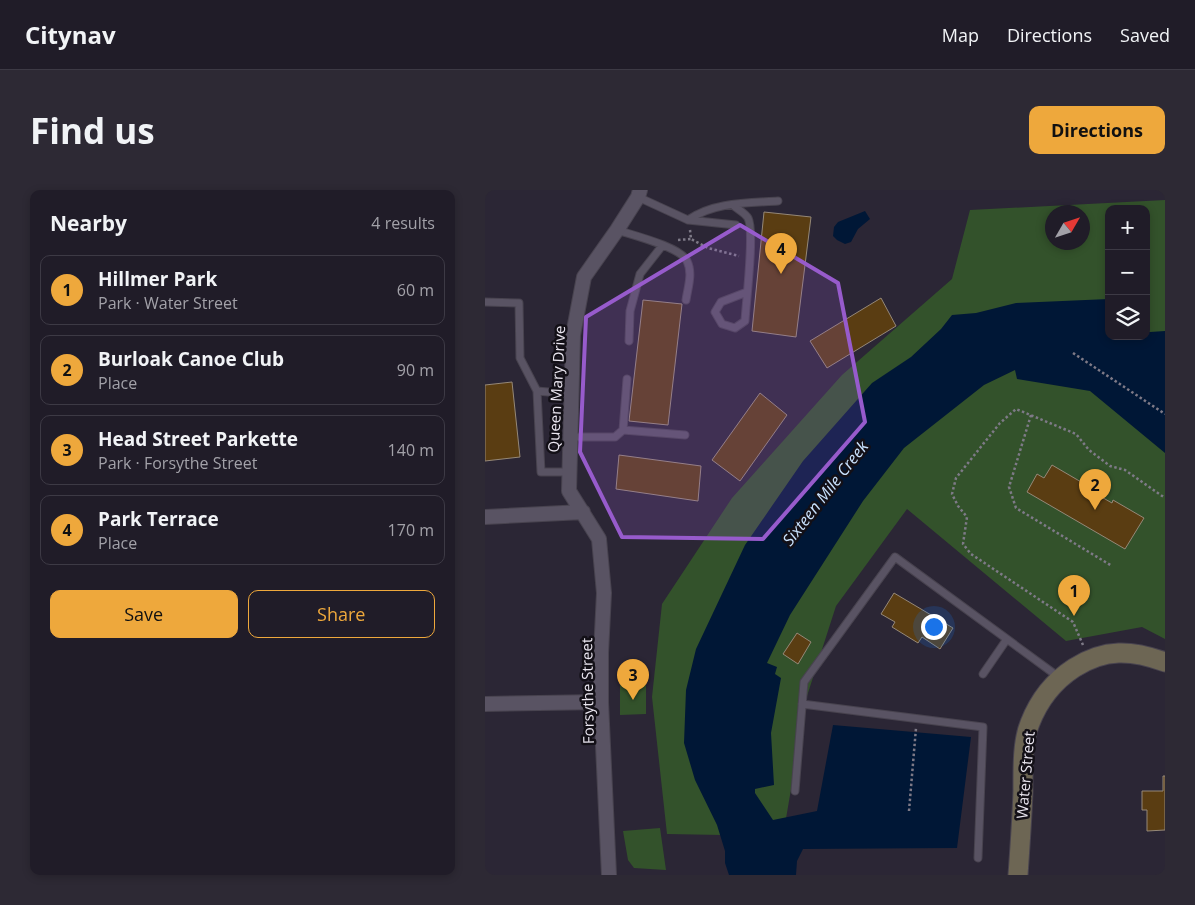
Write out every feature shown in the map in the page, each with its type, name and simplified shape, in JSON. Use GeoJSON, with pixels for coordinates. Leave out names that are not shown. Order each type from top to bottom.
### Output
{"type":"FeatureCollection","features":[{"type":"Feature","properties":{"kind":"street","name":"Queen Mary Drive"},"geometry":{"type":"LineString","coordinates":[[583,512],[569,491],[573,335],[584,277],[617,230],[639,194]]}},
{"type":"Feature","properties":{"kind":"street"},"geometry":{"type":"LineString","coordinates":[[485,517],[583,512]]}},
{"type":"Feature","properties":{"kind":"street","name":"Forsythe Street"},"geometry":{"type":"LineString","coordinates":[[583,512],[599,539],[603,575],[601,702],[609,875]]}},
{"type":"Feature","properties":{"kind":"street","name":"Water Street"},"geometry":{"type":"LineString","coordinates":[[1018,875],[1024,758],[1029,725],[1044,696],[1061,678],[1089,659],[1109,653],[1126,653],[1152,657],[1165,662]]}},
{"type":"Feature","properties":{"kind":"street"},"geometry":{"type":"LineString","coordinates":[[485,704],[601,702]]}},
{"type":"Feature","properties":{"kind":"lane"},"geometry":{"type":"LineString","coordinates":[[639,194],[688,220],[736,225]]}},
{"type":"Feature","properties":{"kind":"lane"},"geometry":{"type":"LineString","coordinates":[[688,220],[710,208],[778,201]]}},
{"type":"Feature","properties":{"kind":"lane"},"geometry":{"type":"LineString","coordinates":[[733,205],[748,219],[751,243],[745,321],[735,328],[722,324],[715,312],[721,302],[747,292]]}},
{"type":"Feature","properties":{"kind":"lane"},"geometry":{"type":"LineString","coordinates":[[617,230],[663,246],[687,259],[690,271],[686,300]]}},
{"type":"Feature","properties":{"kind":"lane"},"geometry":{"type":"LineString","coordinates":[[629,341],[630,311],[640,274],[663,246]]}},
{"type":"Feature","properties":{"kind":"lane"},"geometry":{"type":"LineString","coordinates":[[485,302],[519,303],[520,358],[537,391],[541,472],[569,472]]}},
{"type":"Feature","properties":{"kind":"lane"},"geometry":{"type":"LineString","coordinates":[[623,430],[627,380]]}},
{"type":"Feature","properties":{"kind":"lane"},"geometry":{"type":"LineString","coordinates":[[537,391],[571,394]]}},
{"type":"Feature","properties":{"kind":"lane"},"geometry":{"type":"LineString","coordinates":[[570,436],[615,436],[623,430],[685,435]]}},
{"type":"Feature","properties":{"kind":"lane"},"geometry":{"type":"LineString","coordinates":[[795,791],[804,682],[895,557],[1061,678]]}},
{"type":"Feature","properties":{"kind":"lane"},"geometry":{"type":"LineString","coordinates":[[983,674],[1007,639]]}},
{"type":"Feature","properties":{"kind":"lane"},"geometry":{"type":"LineString","coordinates":[[802,704],[983,727],[978,858]]}},
{"type":"Feature","properties":{"kind":"path"},"geometry":{"type":"LineString","coordinates":[[688,220],[691,238],[709,248],[750,259]]}},
{"type":"Feature","properties":{"kind":"path"},"geometry":{"type":"LineString","coordinates":[[1073,353],[1165,414]]}},
{"type":"Feature","properties":{"kind":"path"},"geometry":{"type":"LineString","coordinates":[[1089,659],[1073,622],[971,554],[963,544],[967,517],[951,494],[956,478],[999,423],[1016,409],[1076,434],[1089,450],[1110,466],[1125,470],[1165,498]]}},
{"type":"Feature","properties":{"kind":"path"},"geometry":{"type":"LineString","coordinates":[[1031,415],[1009,487],[1016,508],[1112,566]]}},
{"type":"Feature","properties":{"kind":"path"},"geometry":{"type":"LineString","coordinates":[[909,811],[916,728]]}},
{"type":"Feature","properties":{"kind":"highlighted area"},"geometry":{"type":"Polygon","coordinates":[[[740,225],[838,283],[865,422],[763,539],[622,537],[580,452],[586,317],[740,225]]]}},
{"type":"Feature","properties":{"kind":"green space"},"geometry":{"type":"Polygon","coordinates":[[[1165,200],[1165,639],[1142,627],[1066,641],[907,509],[836,606],[807,696],[783,836],[667,834],[652,697],[662,604],[732,498],[842,375],[952,279],[970,210],[1045,206],[1045,250],[1090,250],[1090,205],[1068,205],[1165,200]]]}},
{"type":"Feature","properties":{"kind":"green space"},"geometry":{"type":"Polygon","coordinates":[[[620,685],[646,685],[646,714],[620,715],[620,685]]]}},
{"type":"Feature","properties":{"kind":"green space"},"geometry":{"type":"Polygon","coordinates":[[[660,828],[666,870],[634,868],[628,860],[623,831],[660,828]]]}},
{"type":"Feature","properties":{"kind":"water"},"geometry":{"type":"Polygon","coordinates":[[[865,211],[870,219],[858,229],[851,242],[845,244],[833,236],[834,227],[838,222],[865,211]]]}},
{"type":"Feature","properties":{"kind":"water","name":"Sixteen Mile Creek"},"geometry":{"type":"Polygon","coordinates":[[[1105,299],[1105,340],[1150,340],[1150,332],[1165,331],[1165,453],[1090,391],[1017,379],[1015,370],[984,385],[904,448],[863,501],[790,615],[767,663],[777,667],[775,674],[781,678],[771,733],[774,785],[755,789],[755,793],[773,820],[817,811],[833,725],[971,737],[957,848],[803,849],[797,861],[796,875],[729,875],[725,863],[725,851],[717,825],[695,780],[684,743],[686,690],[696,649],[745,545],[803,461],[872,383],[911,357],[941,329],[952,315],[976,313],[1016,303],[1105,299]]]}},
{"type":"Feature","properties":{"kind":"building"},"geometry":{"type":"Polygon","coordinates":[[[764,212],[811,217],[796,337],[752,331],[764,212]]]}},
{"type":"Feature","properties":{"kind":"building"},"geometry":{"type":"Polygon","coordinates":[[[881,298],[896,326],[827,368],[810,341],[881,298]]]}},
{"type":"Feature","properties":{"kind":"building"},"geometry":{"type":"Polygon","coordinates":[[[643,300],[682,304],[668,425],[629,421],[643,300]]]}},
{"type":"Feature","properties":{"kind":"building"},"geometry":{"type":"Polygon","coordinates":[[[512,382],[520,457],[485,461],[485,385],[512,382]]]}},
{"type":"Feature","properties":{"kind":"building"},"geometry":{"type":"Polygon","coordinates":[[[760,393],[787,415],[740,481],[712,460],[760,393]]]}},
{"type":"Feature","properties":{"kind":"building"},"geometry":{"type":"Polygon","coordinates":[[[619,455],[701,466],[698,501],[616,489],[619,455]]]}},
{"type":"Feature","properties":{"kind":"building"},"geometry":{"type":"Polygon","coordinates":[[[1052,465],[1100,493],[1098,495],[1112,503],[1113,500],[1144,518],[1125,549],[1027,492],[1037,474],[1044,478],[1052,465]]]}},
{"type":"Feature","properties":{"kind":"building"},"geometry":{"type":"Polygon","coordinates":[[[894,593],[953,628],[940,649],[922,637],[918,643],[892,627],[895,622],[881,614],[894,593]]]}},
{"type":"Feature","properties":{"kind":"building"},"geometry":{"type":"Polygon","coordinates":[[[797,633],[811,642],[798,664],[783,654],[797,633]]]}},
{"type":"Feature","properties":{"kind":"building"},"geometry":{"type":"Polygon","coordinates":[[[1163,776],[1165,776],[1165,830],[1147,831],[1147,810],[1142,810],[1142,791],[1163,791],[1163,776]]]}},
{"type":"Feature","properties":{"kind":"place","name":"Park Terrace"},"geometry":{"type":"Point","coordinates":[781,274]}},
{"type":"Feature","properties":{"kind":"place","name":"Burloak Canoe Club"},"geometry":{"type":"Point","coordinates":[1095,510]}},
{"type":"Feature","properties":{"kind":"place","name":"Hillmer Park"},"geometry":{"type":"Point","coordinates":[1074,616]}},
{"type":"Feature","properties":{"kind":"place","name":"Head Street Parkette"},"geometry":{"type":"Point","coordinates":[633,700]}}]}
